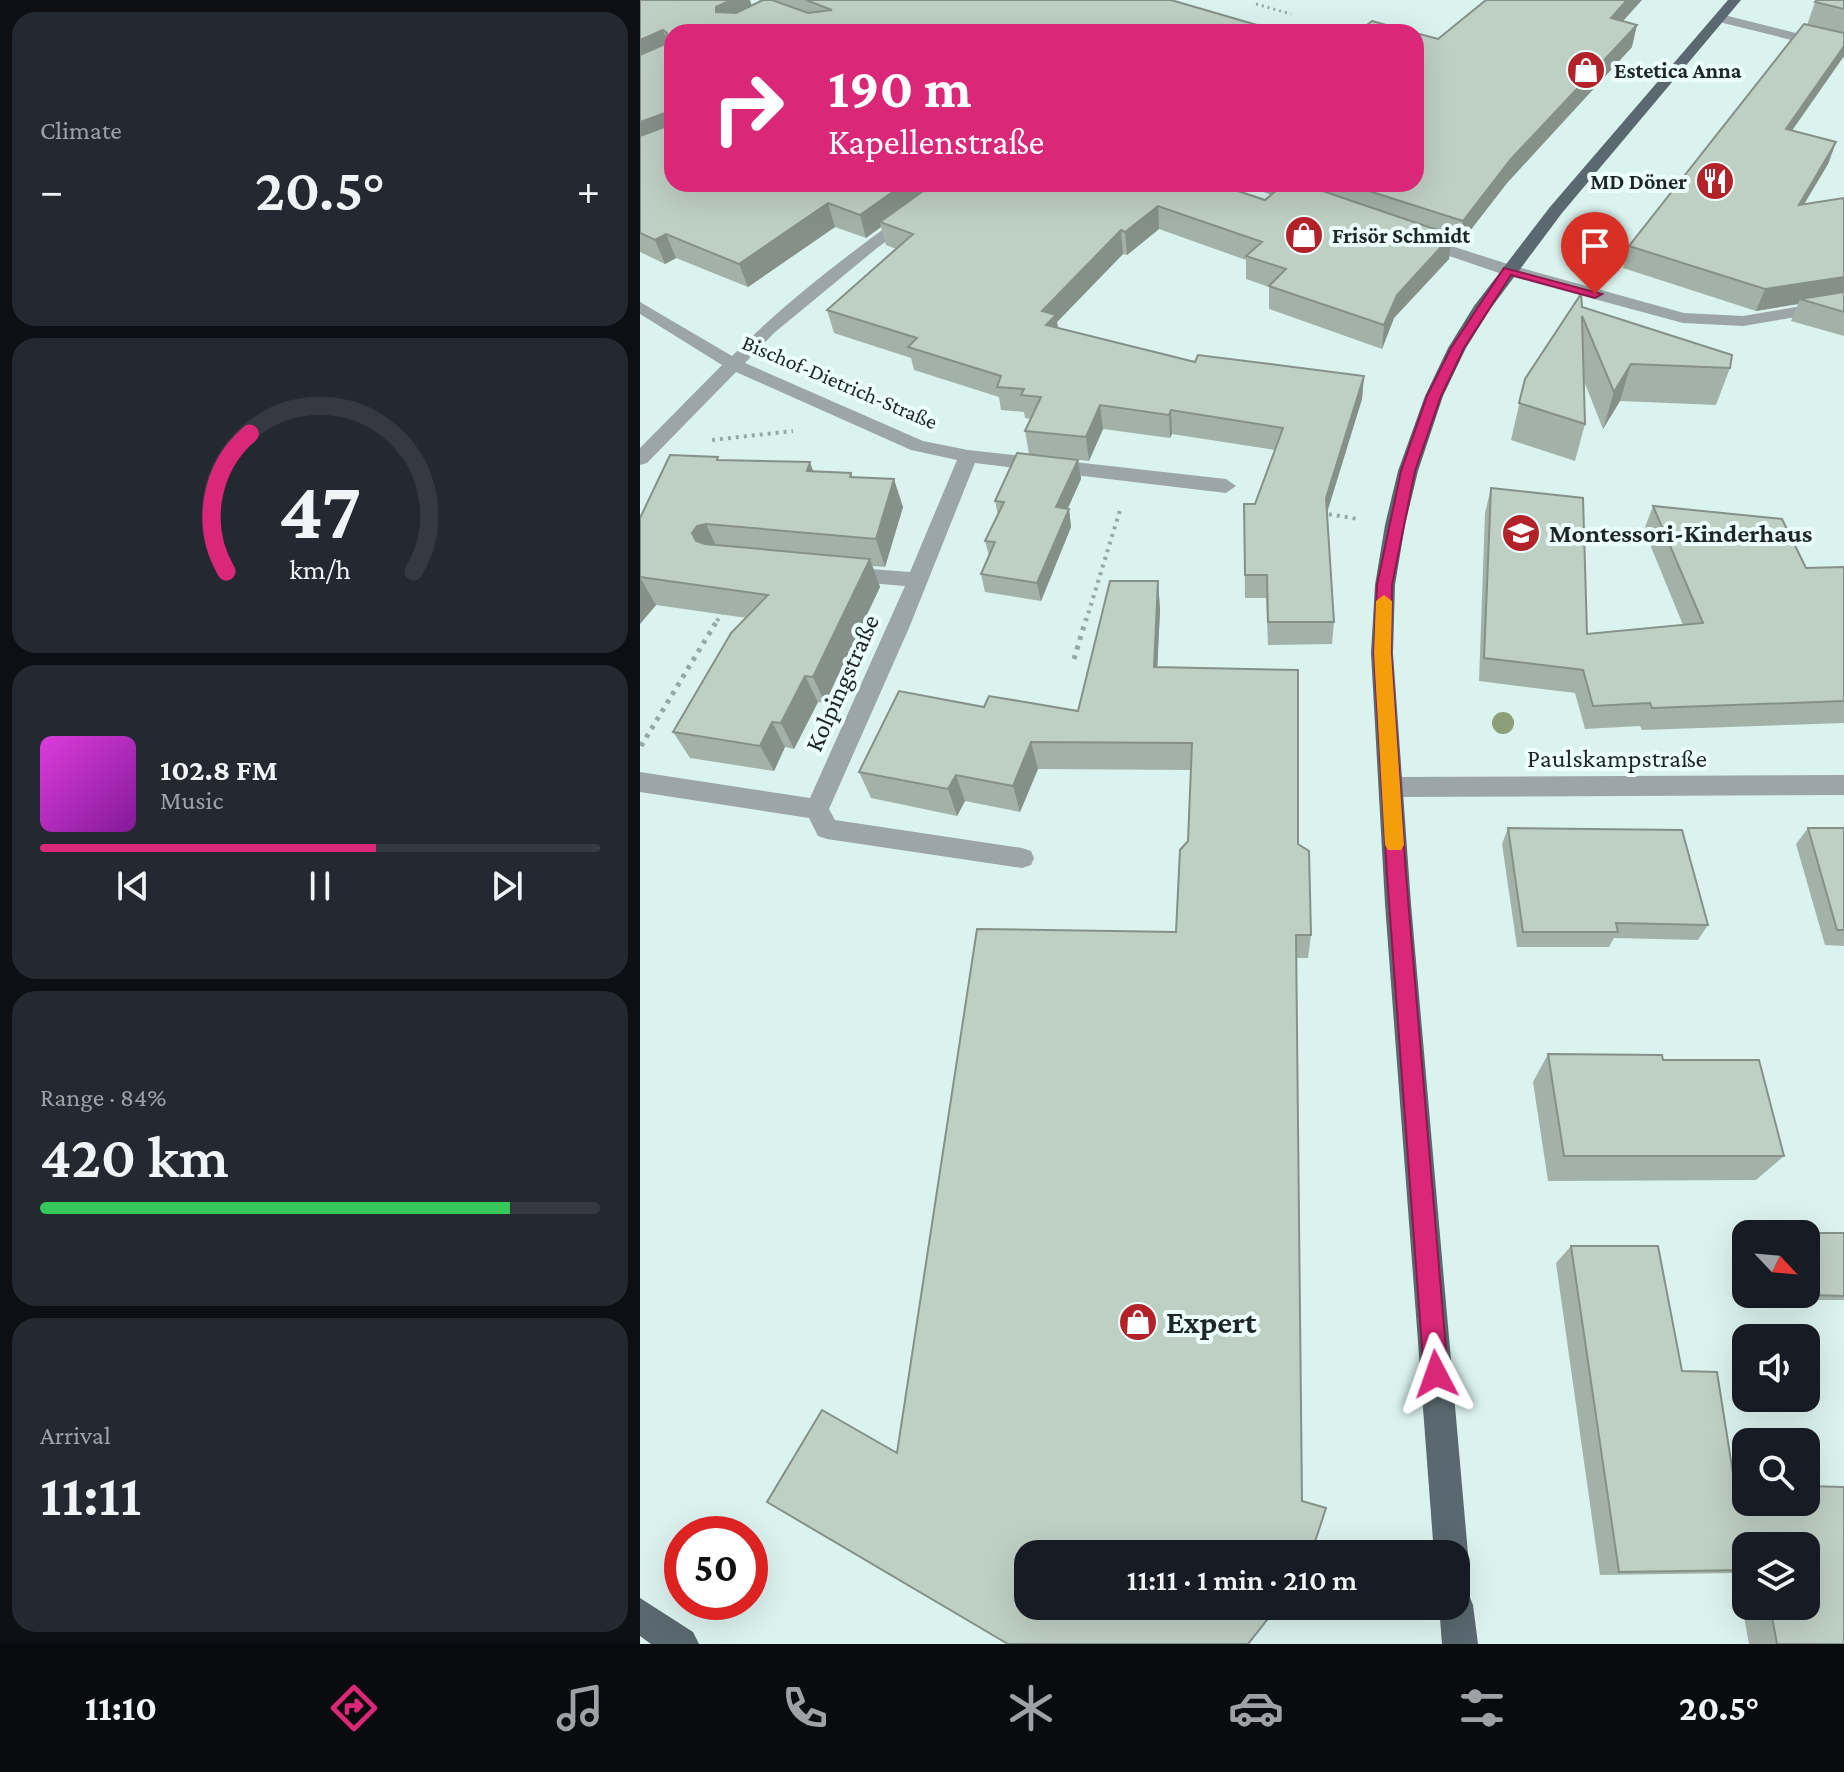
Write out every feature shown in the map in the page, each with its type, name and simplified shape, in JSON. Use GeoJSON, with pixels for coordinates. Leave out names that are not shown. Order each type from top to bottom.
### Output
{"type":"FeatureCollection","features":[{"type":"Feature","properties":{"kind":"main road"},"geometry":{"type":"LineString","coordinates":[[1450,1540],[1382,653],[1385,585],[1395,525],[1408,471],[1434,396],[1457,348],[1508,270],[1735,0]]}},
{"type":"Feature","properties":{"kind":"main road"},"geometry":{"type":"LineString","coordinates":[[640,1615],[681,1644]]}},
{"type":"Feature","properties":{"kind":"main road"},"geometry":{"type":"LineString","coordinates":[[1458,1620],[1460,1644]]}},
{"type":"Feature","properties":{"kind":"street"},"geometry":{"type":"LineString","coordinates":[[1720,18],[1844,49]]}},
{"type":"Feature","properties":{"kind":"street"},"geometry":{"type":"LineString","coordinates":[[646,454],[768,329],[860,254],[945,192]]}},
{"type":"Feature","properties":{"kind":"street"},"geometry":{"type":"LineString","coordinates":[[1274,192],[1327,210]]}},
{"type":"Feature","properties":{"kind":"street"},"geometry":{"type":"LineString","coordinates":[[1403,235],[1508,270],[1683,318],[1743,321],[1844,304]]}},
{"type":"Feature","properties":{"kind":"street","name":"Bischof-Dietrich-Straße"},"geometry":{"type":"LineString","coordinates":[[640,307],[733,364],[918,446],[968,456],[1226,486]]}},
{"type":"Feature","properties":{"kind":"street","name":"Kolpingstraße"},"geometry":{"type":"LineString","coordinates":[[817,809],[968,456]]}},
{"type":"Feature","properties":{"kind":"street","name":"Kolpingstraße"},"geometry":{"type":"LineString","coordinates":[[826,572],[917,580]]}},
{"type":"Feature","properties":{"kind":"street"},"geometry":{"type":"LineString","coordinates":[[640,782],[817,809],[827,829],[1022,858]]}},
{"type":"Feature","properties":{"kind":"street","name":"Paulskampstraße"},"geometry":{"type":"LineString","coordinates":[[1391,787],[1844,785]]}},
{"type":"Feature","properties":{"kind":"path"},"geometry":{"type":"LineString","coordinates":[[1256,4],[1291,14]]}},
{"type":"Feature","properties":{"kind":"path"},"geometry":{"type":"LineString","coordinates":[[646,454],[784,430],[799,432]]}},
{"type":"Feature","properties":{"kind":"path"},"geometry":{"type":"LineString","coordinates":[[1074,659],[1130,475]]}},
{"type":"Feature","properties":{"kind":"path"},"geometry":{"type":"LineString","coordinates":[[1309,511],[1395,525]]}},
{"type":"Feature","properties":{"kind":"path"},"geometry":{"type":"LineString","coordinates":[[640,747],[727,605]]}},
{"type":"Feature","properties":{"kind":"building"},"geometry":{"type":"Polygon","coordinates":[[[640,0],[731,0],[716,7],[716,12],[736,13],[763,0],[772,0],[808,13],[832,10],[806,0],[1171,0],[1254,24],[664,24],[664,31],[640,40],[640,0]]]}},
{"type":"Feature","properties":{"kind":"building"},"geometry":{"type":"Polygon","coordinates":[[[1486,0],[1627,0],[1611,18],[1637,25],[1511,159],[1463,221],[1372,192],[1424,192],[1424,35],[1438,39],[1486,0]]]}},
{"type":"Feature","properties":{"kind":"building"},"geometry":{"type":"Polygon","coordinates":[[[1844,0],[1844,9],[1815,2],[1844,0]]]}},
{"type":"Feature","properties":{"kind":"building"},"geometry":{"type":"Polygon","coordinates":[[[1804,24],[1844,33],[1844,46],[1786,129],[1836,142],[1799,205],[1844,198],[1844,277],[1765,289],[1629,246],[1804,24]]]}},
{"type":"Feature","properties":{"kind":"building"},"geometry":{"type":"Polygon","coordinates":[[[664,44],[664,113],[640,122],[640,55],[664,44]]]}},
{"type":"Feature","properties":{"kind":"building"},"geometry":{"type":"Polygon","coordinates":[[[664,127],[664,192],[893,192],[860,215],[828,203],[739,264],[666,234],[655,240],[640,233],[640,136],[664,127]]]}},
{"type":"Feature","properties":{"kind":"building"},"geometry":{"type":"Polygon","coordinates":[[[922,192],[1241,192],[1265,200],[1274,192],[1326,192],[1452,235],[1397,295],[1384,325],[1269,286],[1286,269],[1246,256],[1262,242],[1158,206],[1125,232],[1121,230],[1042,311],[1056,315],[1046,325],[1195,362],[1198,355],[1364,376],[1326,498],[1334,622],[1268,622],[1267,575],[1245,575],[1244,504],[1255,504],[1283,428],[1171,410],[1169,415],[1100,405],[1086,437],[1025,431],[1041,397],[1021,395],[1024,389],[997,387],[1001,376],[908,347],[917,338],[827,310],[913,234],[880,222],[922,192]]]}},
{"type":"Feature","properties":{"kind":"building"},"geometry":{"type":"Polygon","coordinates":[[[1844,292],[1844,312],[1800,299],[1844,292]]]}},
{"type":"Feature","properties":{"kind":"building"},"geometry":{"type":"Polygon","coordinates":[[[1581,294],[1582,307],[1732,355],[1730,368],[1631,364],[1614,392],[1582,316],[1585,424],[1519,403],[1525,379],[1581,294]]]}},
{"type":"Feature","properties":{"kind":"building"},"geometry":{"type":"Polygon","coordinates":[[[1017,453],[1078,460],[1056,507],[1069,509],[1037,583],[981,574],[995,542],[985,541],[1004,502],[995,501],[1017,453]]]}},
{"type":"Feature","properties":{"kind":"building"},"geometry":{"type":"Polygon","coordinates":[[[670,455],[718,457],[717,460],[810,462],[807,471],[894,479],[876,539],[706,524],[697,526],[692,533],[696,541],[705,544],[870,559],[813,677],[805,676],[781,723],[772,722],[760,746],[673,732],[731,633],[768,595],[640,577],[640,518],[670,455]]]}},
{"type":"Feature","properties":{"kind":"building"},"geometry":{"type":"Polygon","coordinates":[[[1491,488],[1583,498],[1587,634],[1703,623],[1653,506],[1782,519],[1806,568],[1844,567],[1844,701],[1652,708],[1650,703],[1593,706],[1583,670],[1484,658],[1491,488]]]}},
{"type":"Feature","properties":{"kind":"building"},"geometry":{"type":"Polygon","coordinates":[[[1110,581],[1158,581],[1154,667],[1298,670],[1298,844],[1309,851],[1311,935],[1296,935],[1302,1501],[1326,1508],[1316,1540],[1014,1540],[1014,1620],[1267,1620],[1248,1644],[1008,1644],[767,1502],[822,1410],[897,1453],[977,929],[1176,932],[1180,850],[1188,841],[1192,743],[1031,742],[1013,786],[956,775],[948,789],[859,772],[899,691],[984,707],[989,696],[1078,711],[1110,581]]]}},
{"type":"Feature","properties":{"kind":"building"},"geometry":{"type":"Polygon","coordinates":[[[1508,828],[1682,830],[1708,925],[1616,923],[1618,932],[1523,932],[1508,828]]]}},
{"type":"Feature","properties":{"kind":"building"},"geometry":{"type":"Polygon","coordinates":[[[1808,828],[1844,828],[1844,930],[1837,930],[1808,828]]]}},
{"type":"Feature","properties":{"kind":"building"},"geometry":{"type":"Polygon","coordinates":[[[1548,1054],[1662,1055],[1663,1060],[1759,1060],[1784,1156],[1564,1156],[1548,1054]]]}},
{"type":"Feature","properties":{"kind":"building"},"geometry":{"type":"Polygon","coordinates":[[[1820,1233],[1844,1233],[1844,1296],[1820,1295],[1820,1233]]]}},
{"type":"Feature","properties":{"kind":"building"},"geometry":{"type":"Polygon","coordinates":[[[1571,1246],[1658,1246],[1682,1371],[1717,1372],[1732,1467],[1732,1516],[1820,1516],[1820,1486],[1844,1487],[1844,1644],[1777,1644],[1773,1620],[1820,1620],[1820,1532],[1732,1532],[1732,1570],[1619,1572],[1571,1246]]]}},
{"type":"Feature","properties":{"kind":"slow traffic"},"geometry":{"type":"LineString","coordinates":[[1384,601],[1382,653],[1395,845]]}},
{"type":"Feature","properties":{"kind":"place","name":"Estetica Anna"},"geometry":{"type":"Point","coordinates":[1586,70]}},
{"type":"Feature","properties":{"kind":"place","name":"MD Döner"},"geometry":{"type":"Point","coordinates":[1715,181]}},
{"type":"Feature","properties":{"kind":"place","name":"Frisör Schmidt"},"geometry":{"type":"Point","coordinates":[1304,235]}},
{"type":"Feature","properties":{"kind":"place","name":"Montessori-Kinderhaus"},"geometry":{"type":"Point","coordinates":[1521,533]}},
{"type":"Feature","properties":{"kind":"place","name":"Expert"},"geometry":{"type":"Point","coordinates":[1138,1322]}},
{"type":"Feature","properties":{"kind":"route"},"geometry":{"type":"LineString","coordinates":[[1436,1374],[1396,875],[1382,653],[1385,585],[1408,471],[1434,396],[1457,348],[1508,270],[1595,294]]}}]}
